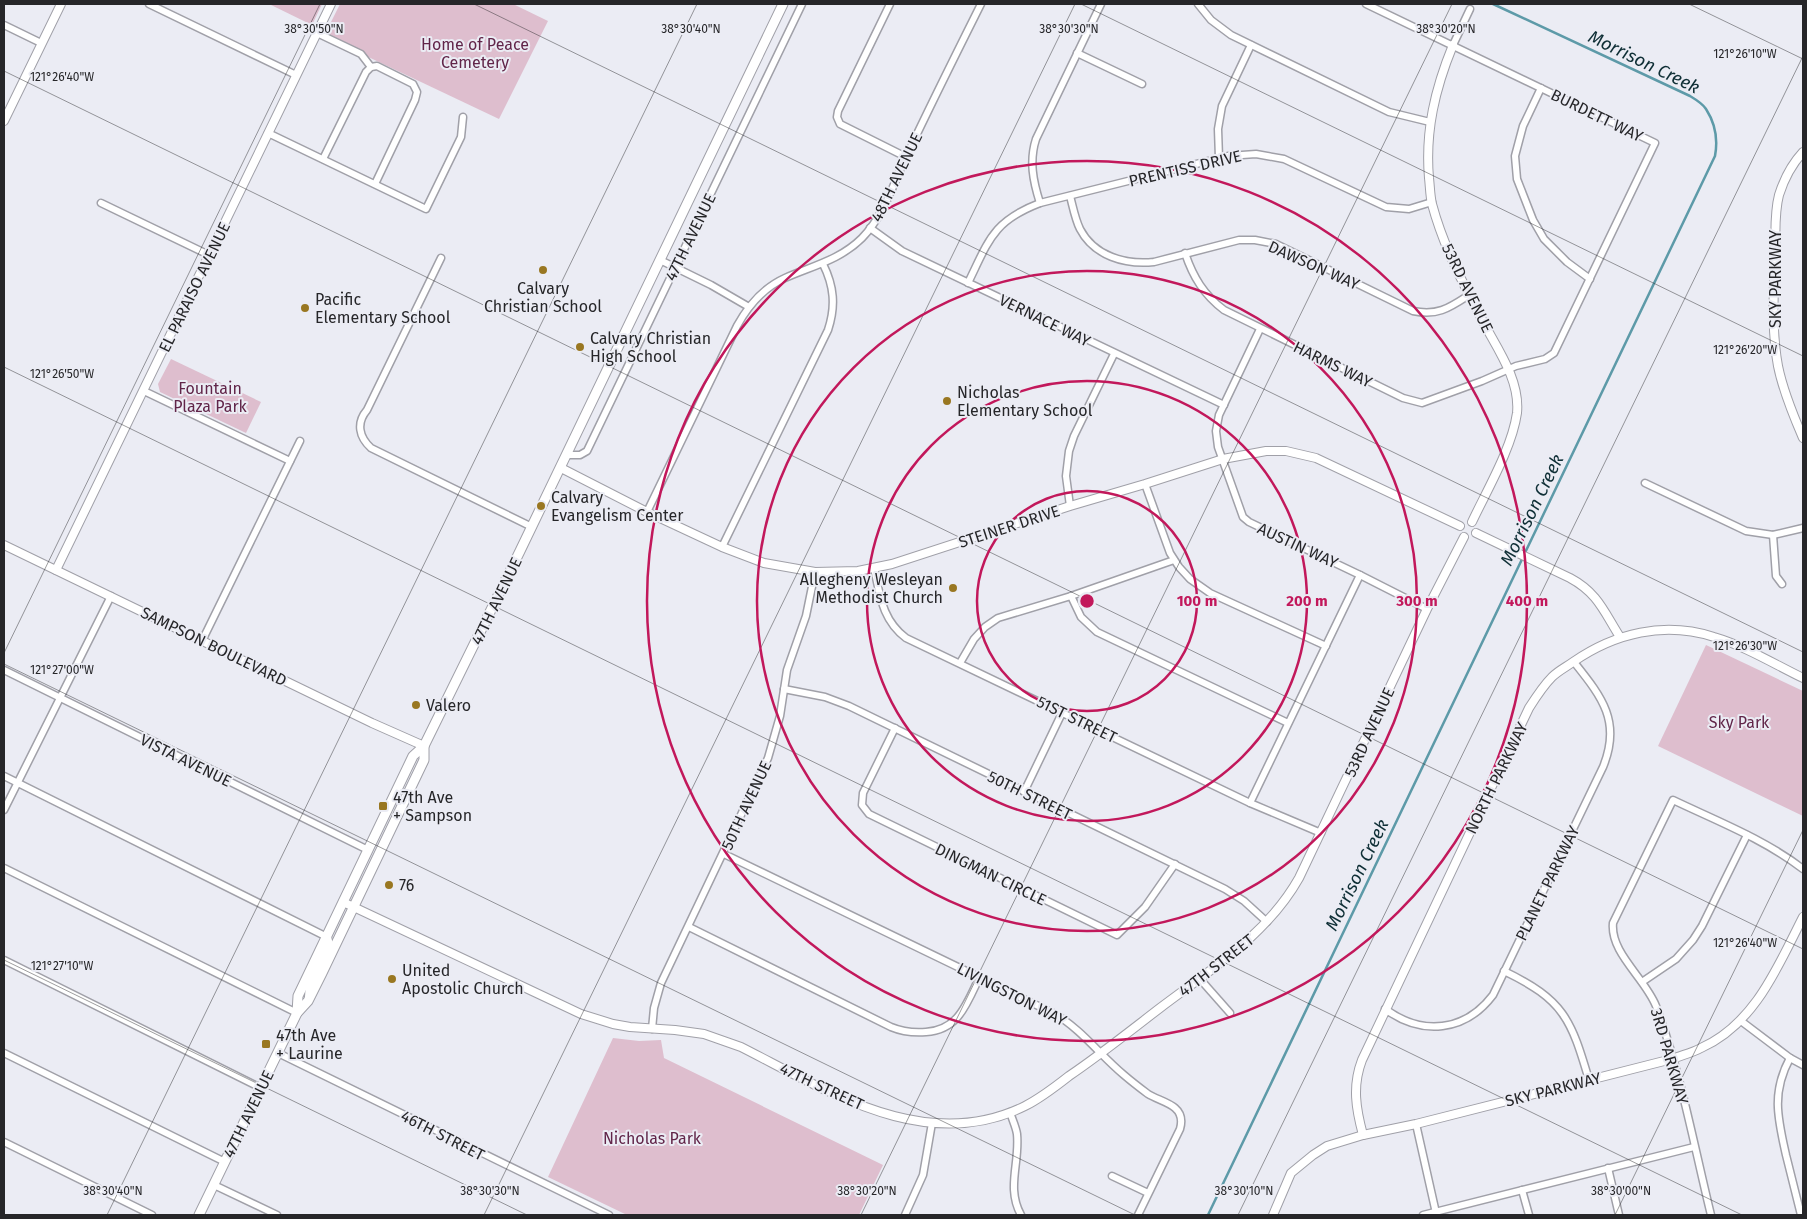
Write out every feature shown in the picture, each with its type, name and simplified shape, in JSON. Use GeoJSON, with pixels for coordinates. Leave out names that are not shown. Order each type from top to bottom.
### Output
{"type":"FeatureCollection","features":[{"type":"Feature","properties":{"kind":"main road","name":"47TH AVENUE"},"geometry":{"type":"LineString","coordinates":[[297,1012],[298,996],[368,850],[414,756],[424,746],[532,527],[783,4]]}},
{"type":"Feature","properties":{"kind":"main road","name":"47TH AVENUE"},"geometry":{"type":"LineString","coordinates":[[199,1215],[297,1012],[308,1001],[354,907],[424,760],[424,746]]}},
{"type":"Feature","properties":{"kind":"street"},"geometry":{"type":"LineString","coordinates":[[4,121],[61,4]]}},
{"type":"Feature","properties":{"kind":"street"},"geometry":{"type":"LineString","coordinates":[[149,4],[296,75]]}},
{"type":"Feature","properties":{"kind":"street","name":"EL PARAISO AVENUE"},"geometry":{"type":"LineString","coordinates":[[56,570],[331,4]]}},
{"type":"Feature","properties":{"kind":"street","name":"47TH AVENUE"},"geometry":{"type":"LineString","coordinates":[[567,455],[580,454],[587,451],[802,4]]}},
{"type":"Feature","properties":{"kind":"street"},"geometry":{"type":"LineString","coordinates":[[890,4],[838,111],[837,117],[840,124],[906,157]]}},
{"type":"Feature","properties":{"kind":"street","name":"48TH AVENUE"},"geometry":{"type":"LineString","coordinates":[[647,512],[737,326],[749,307],[761,294],[776,283],[824,264],[849,248],[870,228],[884,208],[906,157],[981,4]]}},
{"type":"Feature","properties":{"kind":"street"},"geometry":{"type":"LineString","coordinates":[[1040,203],[1032,172],[1034,147],[1039,131],[1101,4]]}},
{"type":"Feature","properties":{"kind":"street"},"geometry":{"type":"LineString","coordinates":[[1198,4],[1217,26],[1231,36],[1389,112],[1430,122]]}},
{"type":"Feature","properties":{"kind":"street","name":"BURDETT WAY"},"geometry":{"type":"LineString","coordinates":[[1366,4],[1655,144],[1554,353],[1545,359],[1509,369]]}},
{"type":"Feature","properties":{"kind":"street"},"geometry":{"type":"LineString","coordinates":[[1453,45],[1470,9]]}},
{"type":"Feature","properties":{"kind":"street"},"geometry":{"type":"LineString","coordinates":[[4,25],[41,42]]}},
{"type":"Feature","properties":{"kind":"street"},"geometry":{"type":"LineString","coordinates":[[316,33],[362,54],[370,68]]}},
{"type":"Feature","properties":{"kind":"street","name":"53RD AVENUE"},"geometry":{"type":"LineString","coordinates":[[1453,45],[1438,84],[1430,122],[1428,153],[1432,202],[1450,257],[1509,369],[1516,404],[1513,431],[1472,522]]}},
{"type":"Feature","properties":{"kind":"street"},"geometry":{"type":"LineString","coordinates":[[1219,158],[1218,129],[1222,106],[1251,46]]}},
{"type":"Feature","properties":{"kind":"street"},"geometry":{"type":"LineString","coordinates":[[1077,53],[1142,84]]}},
{"type":"Feature","properties":{"kind":"street"},"geometry":{"type":"LineString","coordinates":[[323,159],[366,72],[370,68],[377,66],[402,78],[413,84],[417,92],[415,100],[374,184]]}},
{"type":"Feature","properties":{"kind":"street"},"geometry":{"type":"LineString","coordinates":[[1540,88],[1523,126],[1516,156],[1517,179],[1533,220],[1544,239],[1567,262],[1590,279]]}},
{"type":"Feature","properties":{"kind":"street"},"geometry":{"type":"LineString","coordinates":[[268,132],[426,208],[461,137],[463,117]]}},
{"type":"Feature","properties":{"kind":"street","name":"SKY PARKWAY"},"geometry":{"type":"LineString","coordinates":[[1803,152],[1785,179],[1776,209],[1773,307],[1778,366],[1789,403],[1803,438]]}},
{"type":"Feature","properties":{"kind":"street","name":"PRENTISS DRIVE"},"geometry":{"type":"LineString","coordinates":[[968,282],[997,229],[1019,211],[1040,203],[1219,158],[1247,153],[1266,154],[1284,159],[1378,204],[1409,209],[1432,202]]}},
{"type":"Feature","properties":{"kind":"street","name":"DAWSON WAY"},"geometry":{"type":"LineString","coordinates":[[1070,196],[1081,230],[1091,244],[1105,255],[1122,261],[1145,263],[1239,240],[1255,240],[1276,244],[1406,308],[1421,313],[1437,312],[1469,295]]}},
{"type":"Feature","properties":{"kind":"street"},"geometry":{"type":"LineString","coordinates":[[101,203],[209,255]]}},
{"type":"Feature","properties":{"kind":"street","name":"VERNACE WAY"},"geometry":{"type":"LineString","coordinates":[[870,228],[902,251],[1224,405]]}},
{"type":"Feature","properties":{"kind":"street","name":"HARMS WAY"},"geometry":{"type":"LineString","coordinates":[[1185,253],[1193,275],[1201,288],[1224,310],[1403,398],[1422,403],[1509,369]]}},
{"type":"Feature","properties":{"kind":"street"},"geometry":{"type":"LineString","coordinates":[[441,258],[361,419],[360,434],[365,443],[371,448],[532,527]]}},
{"type":"Feature","properties":{"kind":"street"},"geometry":{"type":"LineString","coordinates":[[660,260],[749,307]]}},
{"type":"Feature","properties":{"kind":"street"},"geometry":{"type":"LineString","coordinates":[[722,547],[828,330],[832,313],[833,295],[831,282],[824,264]]}},
{"type":"Feature","properties":{"kind":"street","name":"AUSTIN WAY"},"geometry":{"type":"LineString","coordinates":[[1260,329],[1219,415],[1216,431],[1216,439],[1243,517],[1249,522],[1360,574],[1427,609]]}},
{"type":"Feature","properties":{"kind":"street"},"geometry":{"type":"LineString","coordinates":[[1070,506],[1066,476],[1067,459],[1071,443],[1114,354]]}},
{"type":"Feature","properties":{"kind":"street"},"geometry":{"type":"LineString","coordinates":[[144,391],[290,461]]}},
{"type":"Feature","properties":{"kind":"street"},"geometry":{"type":"LineString","coordinates":[[202,641],[300,441]]}},
{"type":"Feature","properties":{"kind":"street","name":"STEINER DRIVE"},"geometry":{"type":"LineString","coordinates":[[560,468],[722,547],[764,562],[815,572],[858,571],[892,564],[1223,459],[1266,451],[1286,451],[1316,458],[1460,526]]}},
{"type":"Feature","properties":{"kind":"street"},"geometry":{"type":"LineString","coordinates":[[1645,483],[1746,531],[1773,535],[1803,528]]}},
{"type":"Feature","properties":{"kind":"street"},"geometry":{"type":"LineString","coordinates":[[1146,484],[1164,538],[1174,560],[1190,579],[1210,593],[1326,646]]}},
{"type":"Feature","properties":{"kind":"street"},"geometry":{"type":"LineString","coordinates":[[1467,521],[1472,522],[1477,529],[1476,533],[1473,537],[1464,537],[1459,530],[1460,526],[1467,521]]}},
{"type":"Feature","properties":{"kind":"street"},"geometry":{"type":"LineString","coordinates":[[1476,533],[1585,587],[1599,602],[1620,637]]}},
{"type":"Feature","properties":{"kind":"street"},"geometry":{"type":"LineString","coordinates":[[1773,535],[1774,567],[1776,576],[1782,584]]}},
{"type":"Feature","properties":{"kind":"street","name":"53RD AVENUE"},"geometry":{"type":"LineString","coordinates":[[1267,922],[1294,887],[1427,609],[1464,537]]}},
{"type":"Feature","properties":{"kind":"street","name":"SAMPSON BOULEVARD"},"geometry":{"type":"LineString","coordinates":[[4,545],[377,726],[424,746]]}},
{"type":"Feature","properties":{"kind":"street"},"geometry":{"type":"LineString","coordinates":[[960,663],[974,639],[985,627],[998,618],[1071,596],[1174,560]]}},
{"type":"Feature","properties":{"kind":"street","name":"51ST STREET"},"geometry":{"type":"LineString","coordinates":[[874,568],[882,606],[894,627],[912,641],[1250,803],[1321,833]]}},
{"type":"Feature","properties":{"kind":"street","name":"50TH AVENUE"},"geometry":{"type":"LineString","coordinates":[[652,1029],[654,1008],[659,989],[768,758],[777,731],[791,655],[806,616],[815,572]]}},
{"type":"Feature","properties":{"kind":"street"},"geometry":{"type":"LineString","coordinates":[[1250,803],[1360,574]]}},
{"type":"Feature","properties":{"kind":"street"},"geometry":{"type":"LineString","coordinates":[[4,810],[111,596]]}},
{"type":"Feature","properties":{"kind":"street"},"geometry":{"type":"LineString","coordinates":[[1071,596],[1081,617],[1098,632],[1288,723]]}},
{"type":"Feature","properties":{"kind":"street","name":"NORTH PARKWAY"},"geometry":{"type":"LineString","coordinates":[[1363,1135],[1356,1107],[1355,1091],[1357,1075],[1362,1060],[1529,708],[1542,688],[1553,676],[1601,645],[1620,637],[1667,629],[1699,633],[1729,642],[1803,678]]}},
{"type":"Feature","properties":{"kind":"street","name":"PLANET PARKWAY"},"geometry":{"type":"LineString","coordinates":[[1385,1009],[1399,1018],[1419,1025],[1436,1027],[1453,1024],[1468,1018],[1482,1008],[1493,995],[1603,767],[1608,752],[1610,729],[1605,706],[1598,692],[1574,662]]}},
{"type":"Feature","properties":{"kind":"street","name":"VISTA AVENUE"},"geometry":{"type":"LineString","coordinates":[[4,670],[368,850]]}},
{"type":"Feature","properties":{"kind":"street","name":"50TH STREET"},"geometry":{"type":"LineString","coordinates":[[784,689],[809,693],[841,702],[895,728],[1234,894],[1267,922]]}},
{"type":"Feature","properties":{"kind":"street"},"geometry":{"type":"LineString","coordinates":[[1024,792],[1062,713]]}},
{"type":"Feature","properties":{"kind":"street","name":"DINGMAN CIRCLE"},"geometry":{"type":"LineString","coordinates":[[895,728],[863,794],[864,810],[1117,935],[1146,907],[1175,864]]}},
{"type":"Feature","properties":{"kind":"street"},"geometry":{"type":"LineString","coordinates":[[4,776],[327,936],[329,945],[310,984],[308,1001]]}},
{"type":"Feature","properties":{"kind":"street","name":"3RD PARKWAY"},"geometry":{"type":"LineString","coordinates":[[1711,1215],[1672,1059],[1656,1006],[1615,943],[1612,933],[1613,923],[1673,800],[1747,835]]}},
{"type":"Feature","properties":{"kind":"street"},"geometry":{"type":"LineString","coordinates":[[1642,982],[1676,959],[1693,940],[1702,926],[1747,835],[1788,857],[1803,869]]}},
{"type":"Feature","properties":{"kind":"street","name":"LIVINGSTON WAY"},"geometry":{"type":"LineString","coordinates":[[724,854],[980,976],[1063,1019],[1090,1041],[1100,1054],[1125,1076],[1148,1093],[1175,1108],[1180,1114],[1182,1122],[1180,1129],[1138,1215]]}},
{"type":"Feature","properties":{"kind":"street"},"geometry":{"type":"LineString","coordinates":[[4,868],[297,1012]]}},
{"type":"Feature","properties":{"kind":"street","name":"47TH STREET"},"geometry":{"type":"LineString","coordinates":[[343,902],[581,1014],[613,1024],[694,1032],[723,1040],[741,1047],[847,1100],[912,1121],[932,1123],[966,1122],[985,1119],[1010,1112],[1039,1098],[1200,979],[1249,940],[1267,922]]}},
{"type":"Feature","properties":{"kind":"street","name":"SKY PARKWAY"},"geometry":{"type":"LineString","coordinates":[[1273,1215],[1291,1173],[1327,1146],[1363,1135],[1416,1124],[1672,1059],[1702,1048],[1741,1021],[1770,982],[1803,917]]}},
{"type":"Feature","properties":{"kind":"street"},"geometry":{"type":"LineString","coordinates":[[689,927],[906,1032],[938,1031],[951,1024],[962,1013],[980,976]]}},
{"type":"Feature","properties":{"kind":"street"},"geometry":{"type":"LineString","coordinates":[[4,960],[261,1088]]}},
{"type":"Feature","properties":{"kind":"street"},"geometry":{"type":"LineString","coordinates":[[1504,971],[1540,990],[1560,1009],[1574,1032],[1589,1080]]}},
{"type":"Feature","properties":{"kind":"street"},"geometry":{"type":"LineString","coordinates":[[1200,979],[1230,1013]]}},
{"type":"Feature","properties":{"kind":"street"},"geometry":{"type":"LineString","coordinates":[[1741,1021],[1803,1066]]}},
{"type":"Feature","properties":{"kind":"street"},"geometry":{"type":"LineString","coordinates":[[4,1053],[225,1162]]}},
{"type":"Feature","properties":{"kind":"street","name":"46TH STREET"},"geometry":{"type":"LineString","coordinates":[[278,1054],[609,1215]]}},
{"type":"Feature","properties":{"kind":"street"},"geometry":{"type":"LineString","coordinates":[[1790,1058],[1783,1072],[1779,1088],[1777,1111],[1801,1215]]}},
{"type":"Feature","properties":{"kind":"street"},"geometry":{"type":"LineString","coordinates":[[1010,1112],[1017,1135],[1013,1188],[1016,1204],[1021,1215]]}},
{"type":"Feature","properties":{"kind":"street"},"geometry":{"type":"LineString","coordinates":[[906,1215],[923,1175],[928,1155],[932,1123]]}},
{"type":"Feature","properties":{"kind":"street"},"geometry":{"type":"LineString","coordinates":[[1416,1124],[1436,1213]]}},
{"type":"Feature","properties":{"kind":"street"},"geometry":{"type":"LineString","coordinates":[[4,1142],[152,1215]]}},
{"type":"Feature","properties":{"kind":"street"},"geometry":{"type":"LineString","coordinates":[[1423,1215],[1694,1148]]}},
{"type":"Feature","properties":{"kind":"street"},"geometry":{"type":"LineString","coordinates":[[1608,1168],[1619,1215]]}},
{"type":"Feature","properties":{"kind":"street"},"geometry":{"type":"LineString","coordinates":[[1112,1176],[1148,1193]]}},
{"type":"Feature","properties":{"kind":"street"},"geometry":{"type":"LineString","coordinates":[[214,1185],[277,1215]]}},
{"type":"Feature","properties":{"kind":"street"},"geometry":{"type":"LineString","coordinates":[[1522,1190],[1529,1215]]}},
{"type":"Feature","properties":{"kind":"green space"},"geometry":{"type":"Polygon","coordinates":[[[269,4],[322,4],[312,25],[269,4]]]}},
{"type":"Feature","properties":{"kind":"green space","name":"Home of Peace Cemetery"},"geometry":{"type":"Polygon","coordinates":[[[340,4],[513,4],[548,21],[499,119],[324,36],[340,4]]]}},
{"type":"Feature","properties":{"kind":"green space","name":"Fountain Plaza Park"},"geometry":{"type":"Polygon","coordinates":[[[171,359],[261,402],[246,433],[160,392],[158,384],[171,359]]]}},
{"type":"Feature","properties":{"kind":"green space","name":"Sky Park"},"geometry":{"type":"Polygon","coordinates":[[[1706,645],[1803,691],[1803,816],[1658,746],[1706,645]]]}},
{"type":"Feature","properties":{"kind":"green space","name":"Nicholas Park"},"geometry":{"type":"Polygon","coordinates":[[[613,1038],[639,1041],[661,1040],[664,1058],[883,1165],[859,1215],[627,1215],[548,1177],[613,1038]]]}},
{"type":"Feature","properties":{"kind":"waterway","name":"Morrison Creek"},"geometry":{"type":"LineString","coordinates":[[1208,1215],[1715,156],[1716,138],[1714,126],[1706,109],[1696,100],[1493,4]]}},
{"type":"Feature","properties":{"kind":"place","name":"Calvary Christian School"},"geometry":{"type":"Point","coordinates":[543,270]}},
{"type":"Feature","properties":{"kind":"place","name":"Pacific Elementary School"},"geometry":{"type":"Point","coordinates":[305,308]}},
{"type":"Feature","properties":{"kind":"place","name":"Calvary Christian High School"},"geometry":{"type":"Point","coordinates":[580,347]}},
{"type":"Feature","properties":{"kind":"place","name":"Nicholas Elementary School"},"geometry":{"type":"Point","coordinates":[947,401]}},
{"type":"Feature","properties":{"kind":"place","name":"Calvary Evangelism Center"},"geometry":{"type":"Point","coordinates":[541,506]}},
{"type":"Feature","properties":{"kind":"place","name":"Allegheny Wesleyan Methodist Church"},"geometry":{"type":"Point","coordinates":[953,588]}},
{"type":"Feature","properties":{"kind":"place","name":"Valero"},"geometry":{"type":"Point","coordinates":[416,705]}},
{"type":"Feature","properties":{"kind":"place","name":"47th Ave + Sampson"},"geometry":{"type":"Point","coordinates":[383,806]}},
{"type":"Feature","properties":{"kind":"place","name":"76"},"geometry":{"type":"Point","coordinates":[389,885]}},
{"type":"Feature","properties":{"kind":"place","name":"United Apostolic Church"},"geometry":{"type":"Point","coordinates":[392,979]}},
{"type":"Feature","properties":{"kind":"place","name":"47th Ave + Laurine"},"geometry":{"type":"Point","coordinates":[266,1044]}}]}
